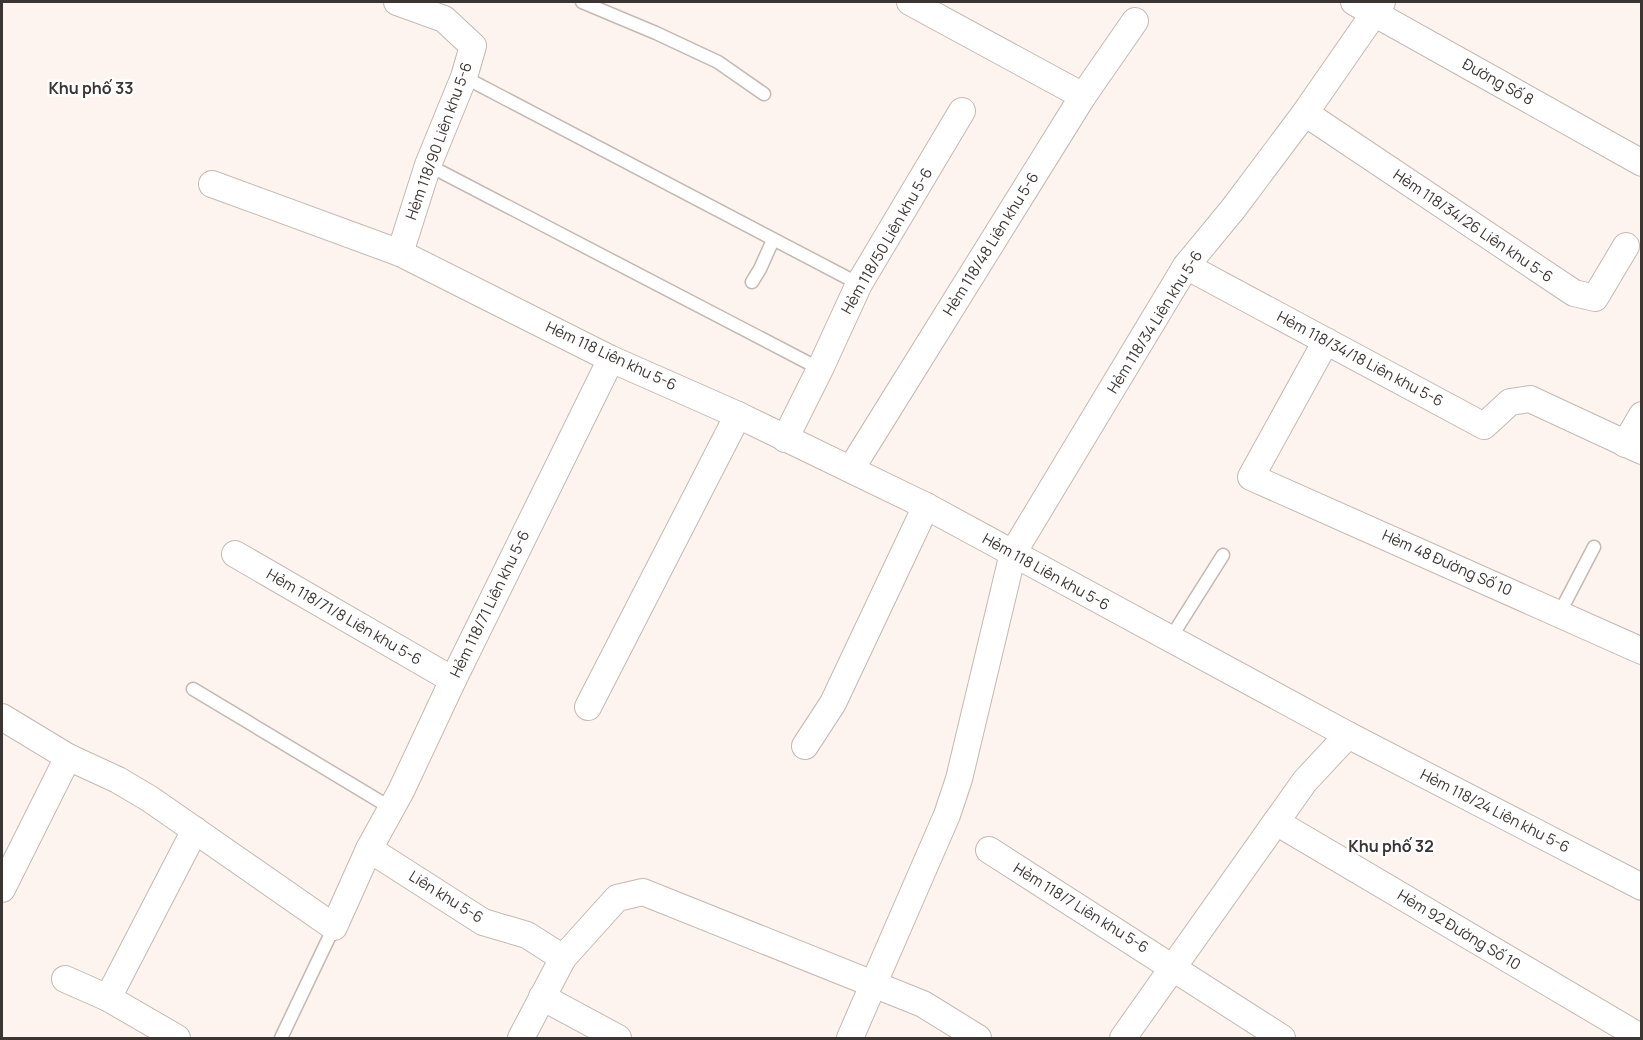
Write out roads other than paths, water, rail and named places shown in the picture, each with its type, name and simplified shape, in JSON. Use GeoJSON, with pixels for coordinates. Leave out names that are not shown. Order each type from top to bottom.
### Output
{"type":"FeatureCollection","features":[{"type":"Feature","properties":{"kind":"street","name":"Hẻm 118/90 Liên khu 5-6"},"geometry":{"type":"LineString","coordinates":[[397,2],[444,19],[473,46],[464,77],[428,165],[400,253]]}},
{"type":"Feature","properties":{"kind":"street"},"geometry":{"type":"LineString","coordinates":[[910,2],[1083,96]]}},
{"type":"Feature","properties":{"kind":"street","name":"Hẻm 118/34 Liên khu 5-6"},"geometry":{"type":"LineString","coordinates":[[850,1038],[947,815],[959,779],[1013,554],[1186,266],[1233,209],[1305,113],[1370,6]]}},
{"type":"Feature","properties":{"kind":"street","name":"Đường Số 8"},"geometry":{"type":"LineString","coordinates":[[1370,6],[1641,163]]}},
{"type":"Feature","properties":{"kind":"street","name":"Hẻm 118/48 Liên khu 5-6"},"geometry":{"type":"LineString","coordinates":[[851,470],[1083,96],[1135,21]]}},
{"type":"Feature","properties":{"kind":"street","name":"Hẻm 118/50 Liên khu 5-6"},"geometry":{"type":"LineString","coordinates":[[785,439],[859,284],[962,111]]}},
{"type":"Feature","properties":{"kind":"street","name":"Hẻm 118/34/26 Liên khu 5-6"},"geometry":{"type":"LineString","coordinates":[[1305,113],[1574,293],[1595,298],[1626,246]]}},
{"type":"Feature","properties":{"kind":"street","name":"Hẻm 118 Liên khu 5-6"},"geometry":{"type":"LineString","coordinates":[[212,184],[400,253],[611,359],[738,415],[926,506],[1348,735]]}},
{"type":"Feature","properties":{"kind":"street","name":"Hẻm 118/34/18 Liên khu 5-6"},"geometry":{"type":"LineString","coordinates":[[1186,266],[1484,426],[1509,402],[1530,399],[1633,447]]}},
{"type":"Feature","properties":{"kind":"street","name":"Hẻm 48 Đường Số 10"},"geometry":{"type":"LineString","coordinates":[[1326,341],[1251,477],[1641,651]]}},
{"type":"Feature","properties":{"kind":"street","name":"Hẻm 118/71 Liên khu 5-6"},"geometry":{"type":"LineString","coordinates":[[369,849],[392,808],[611,359]]}},
{"type":"Feature","properties":{"kind":"street"},"geometry":{"type":"LineString","coordinates":[[588,707],[738,415]]}},
{"type":"Feature","properties":{"kind":"street"},"geometry":{"type":"LineString","coordinates":[[1633,447],[1641,415]]}},
{"type":"Feature","properties":{"kind":"street"},"geometry":{"type":"LineString","coordinates":[[805,746],[833,703],[926,506]]}},
{"type":"Feature","properties":{"kind":"street","name":"Hẻm 118/71/8 Liên khu 5-6"},"geometry":{"type":"LineString","coordinates":[[235,554],[453,680]]}},
{"type":"Feature","properties":{"kind":"street"},"geometry":{"type":"LineString","coordinates":[[2,717],[68,757],[118,780],[150,799],[334,927],[369,849]]}},
{"type":"Feature","properties":{"kind":"street"},"geometry":{"type":"LineString","coordinates":[[1123,1038],[1305,781],[1348,735]]}},
{"type":"Feature","properties":{"kind":"street","name":"Hẻm 118/24 Liên khu 5-6"},"geometry":{"type":"LineString","coordinates":[[1348,735],[1641,887]]}},
{"type":"Feature","properties":{"kind":"street"},"geometry":{"type":"LineString","coordinates":[[2,889],[68,757]]}},
{"type":"Feature","properties":{"kind":"street","name":"Hẻm 92 Đường Số 10"},"geometry":{"type":"LineString","coordinates":[[1276,822],[1641,1038]]}},
{"type":"Feature","properties":{"kind":"street"},"geometry":{"type":"LineString","coordinates":[[108,998],[195,830]]}},
{"type":"Feature","properties":{"kind":"street","name":"Liên khu 5-6"},"geometry":{"type":"LineString","coordinates":[[369,849],[483,922],[527,935],[563,958]]}},
{"type":"Feature","properties":{"kind":"street","name":"Hẻm 118/7 Liên khu 5-6"},"geometry":{"type":"LineString","coordinates":[[989,850],[1282,1038]]}},
{"type":"Feature","properties":{"kind":"street"},"geometry":{"type":"LineString","coordinates":[[521,1038],[563,958],[617,898],[643,892],[923,1004],[978,1038]]}},
{"type":"Feature","properties":{"kind":"street"},"geometry":{"type":"LineString","coordinates":[[65,979],[108,998],[177,1038]]}},
{"type":"Feature","properties":{"kind":"street"},"geometry":{"type":"LineString","coordinates":[[542,998],[618,1038]]}},
{"type":"Feature","properties":{"kind":"lane"},"geometry":{"type":"LineString","coordinates":[[582,2],[718,62],[764,94]]}},
{"type":"Feature","properties":{"kind":"lane"},"geometry":{"type":"LineString","coordinates":[[464,77],[859,284]]}},
{"type":"Feature","properties":{"kind":"lane"},"geometry":{"type":"LineString","coordinates":[[428,165],[820,369]]}},
{"type":"Feature","properties":{"kind":"lane"},"geometry":{"type":"LineString","coordinates":[[752,282],[773,240]]}},
{"type":"Feature","properties":{"kind":"lane"},"geometry":{"type":"LineString","coordinates":[[1559,614],[1594,547]]}},
{"type":"Feature","properties":{"kind":"lane"},"geometry":{"type":"LineString","coordinates":[[1170,639],[1223,555]]}},
{"type":"Feature","properties":{"kind":"lane"},"geometry":{"type":"LineString","coordinates":[[193,690],[392,808]]}},
{"type":"Feature","properties":{"kind":"lane"},"geometry":{"type":"LineString","coordinates":[[281,1038],[334,927]]}},
{"type":"Feature","properties":{"kind":"district","name":"Khu phố 33"},"geometry":{"type":"Point","coordinates":[91,88]}},
{"type":"Feature","properties":{"kind":"district","name":"Khu phố 32"},"geometry":{"type":"Point","coordinates":[1391,846]}}]}
